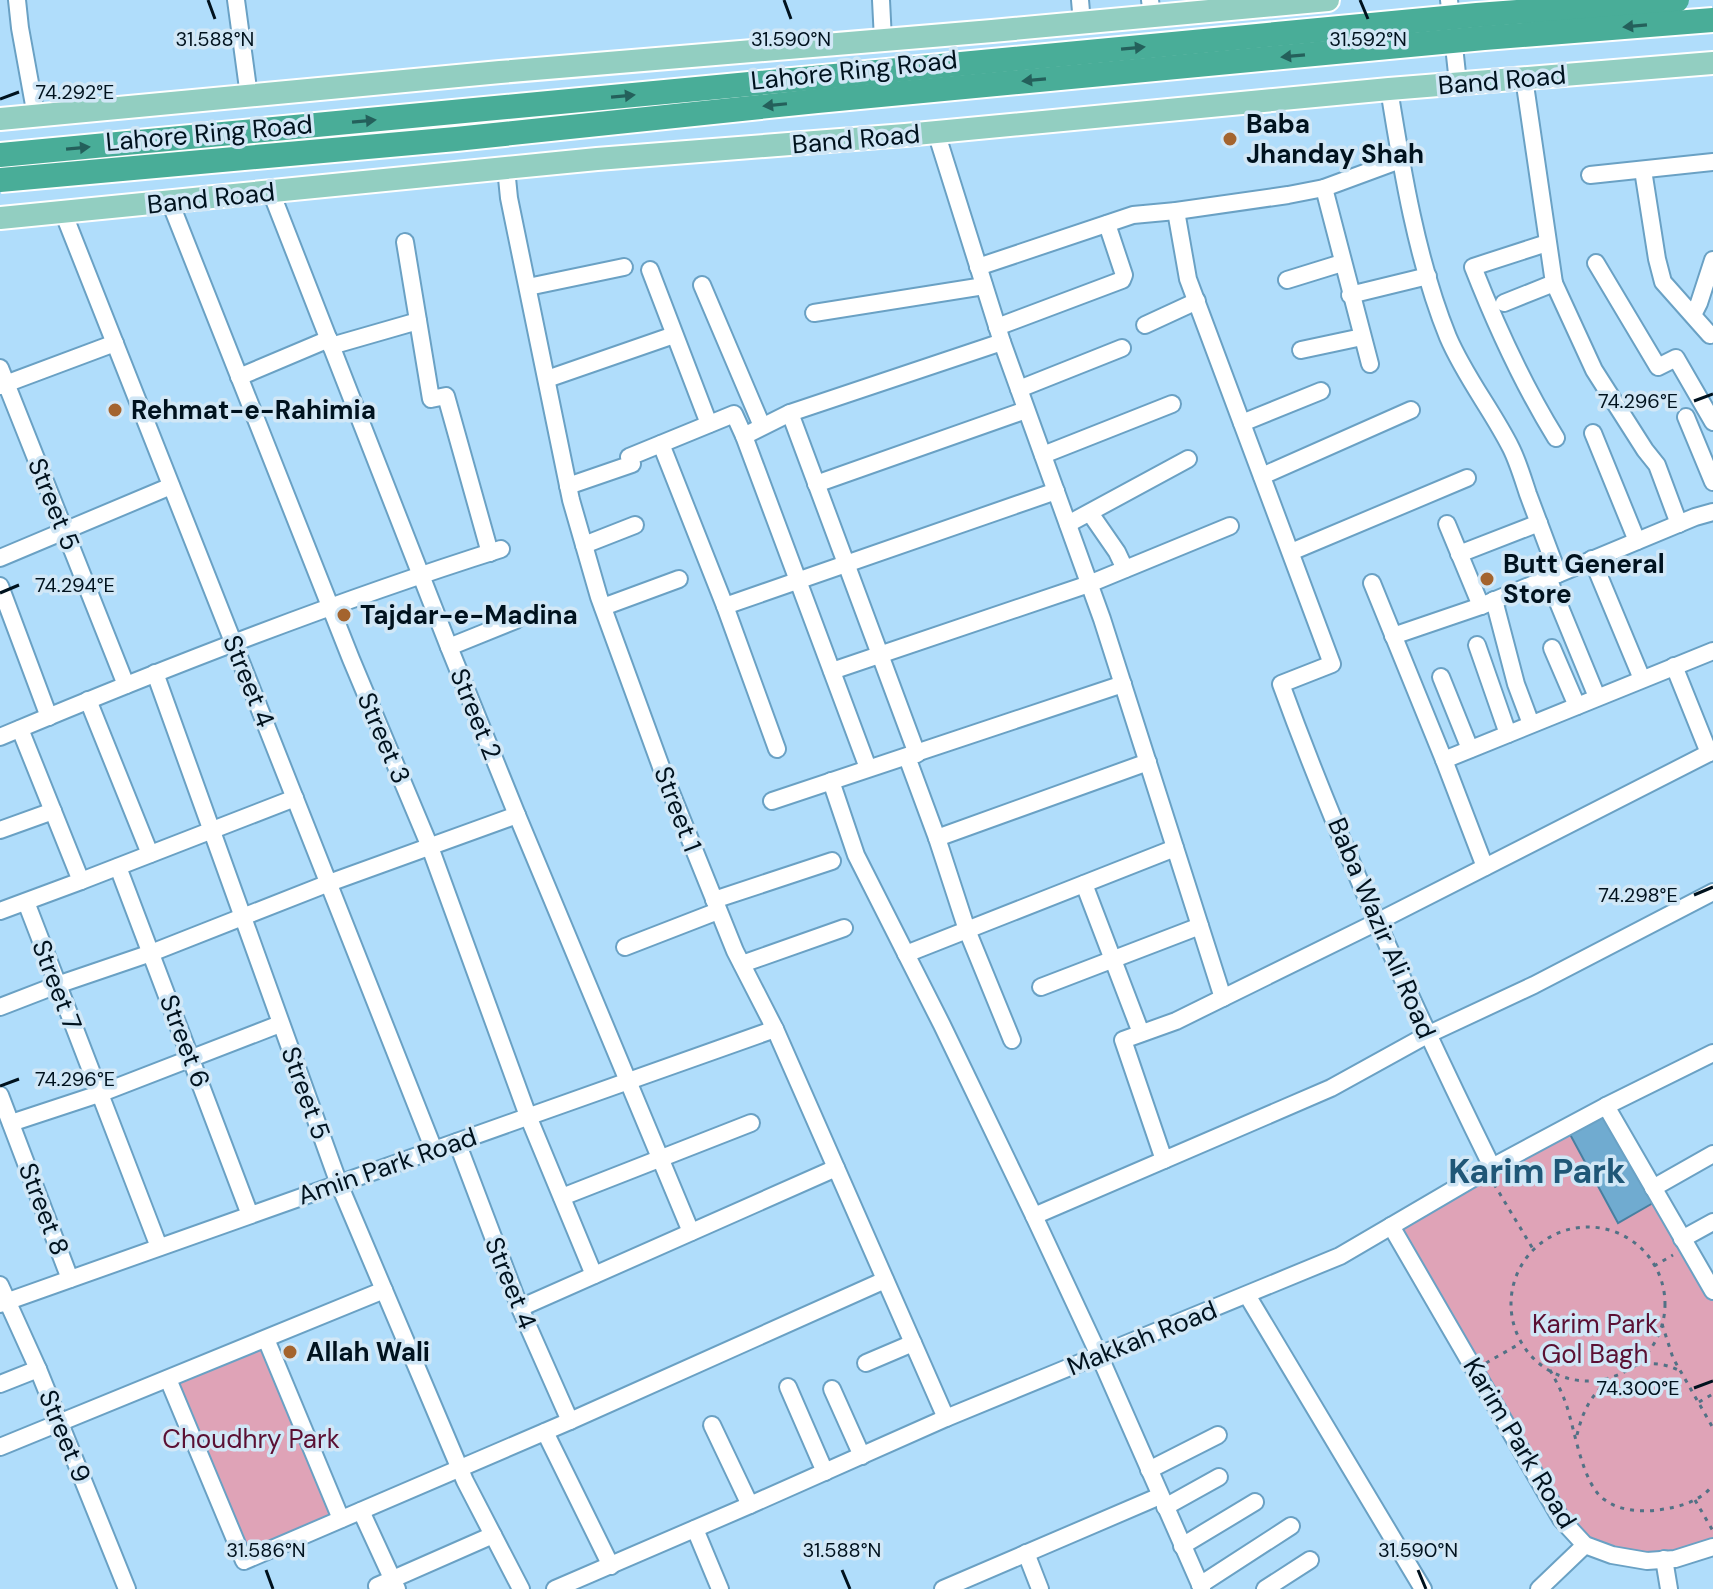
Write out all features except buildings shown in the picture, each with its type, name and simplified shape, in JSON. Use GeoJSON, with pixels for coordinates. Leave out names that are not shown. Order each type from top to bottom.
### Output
{"type":"FeatureCollection","features":[{"type":"Feature","properties":{"kind":"highway","name":"Lahore Ring Road"},"geometry":{"type":"LineString","coordinates":[[0,155],[1462,17],[1677,0]]}},
{"type":"Feature","properties":{"kind":"highway","name":"Lahore Ring Road"},"geometry":{"type":"LineString","coordinates":[[0,180],[456,139],[833,99],[1468,39],[1713,20]]}},
{"type":"Feature","properties":{"kind":"main road"},"geometry":{"type":"LineString","coordinates":[[0,119],[1082,23],[1151,8],[1328,0]]}},
{"type":"Feature","properties":{"kind":"main road","name":"Band Road"},"geometry":{"type":"LineString","coordinates":[[0,218],[597,159],[1713,63]]}},
{"type":"Feature","properties":{"kind":"street"},"geometry":{"type":"LineString","coordinates":[[17,0],[36,116]]}},
{"type":"Feature","properties":{"kind":"street"},"geometry":{"type":"LineString","coordinates":[[236,0],[249,96]]}},
{"type":"Feature","properties":{"kind":"street"},"geometry":{"type":"LineString","coordinates":[[881,0],[883,40]]}},
{"type":"Feature","properties":{"kind":"street"},"geometry":{"type":"LineString","coordinates":[[1080,0],[1082,23]]}},
{"type":"Feature","properties":{"kind":"street"},"geometry":{"type":"LineString","coordinates":[[1449,0],[1458,83]]}},
{"type":"Feature","properties":{"kind":"street"},"geometry":{"type":"LineString","coordinates":[[1524,78],[1554,283],[1594,370],[1657,465],[1679,524]]}},
{"type":"Feature","properties":{"kind":"street"},"geometry":{"type":"LineString","coordinates":[[1389,89],[1400,160],[1428,276],[1448,336],[1466,375],[1512,450],[1597,697]]}},
{"type":"Feature","properties":{"kind":"street"},"geometry":{"type":"LineString","coordinates":[[936,132],[999,334],[1123,684],[1223,998]]}},
{"type":"Feature","properties":{"kind":"street"},"geometry":{"type":"LineString","coordinates":[[978,267],[1133,215],[1324,188],[1400,160]]}},
{"type":"Feature","properties":{"kind":"street"},"geometry":{"type":"LineString","coordinates":[[1590,175],[1713,166]]}},
{"type":"Feature","properties":{"kind":"street","name":"Street 1"},"geometry":{"type":"LineString","coordinates":[[506,168],[509,198],[568,486],[603,607],[716,906],[775,1029],[946,1418]]}},
{"type":"Feature","properties":{"kind":"street"},"geometry":{"type":"LineString","coordinates":[[1643,170],[1663,282],[1710,335]]}},
{"type":"Feature","properties":{"kind":"street"},"geometry":{"type":"LineString","coordinates":[[1324,188],[1370,364]]}},
{"type":"Feature","properties":{"kind":"street","name":"Street 2"},"geometry":{"type":"LineString","coordinates":[[271,192],[449,647],[691,1232]]}},
{"type":"Feature","properties":{"kind":"street","name":"Street 3"},"geometry":{"type":"LineString","coordinates":[[170,202],[330,606],[430,847],[528,1116],[594,1275]]}},
{"type":"Feature","properties":{"kind":"street"},"geometry":{"type":"LineString","coordinates":[[1176,211],[1188,279],[1291,552],[1467,478]]}},
{"type":"Feature","properties":{"kind":"street","name":"Street 4"},"geometry":{"type":"LineString","coordinates":[[63,212],[434,1150]]}},
{"type":"Feature","properties":{"kind":"street"},"geometry":{"type":"LineString","coordinates":[[744,436],[790,413],[999,334],[1122,280],[1124,275],[1107,224]]}},
{"type":"Feature","properties":{"kind":"street"},"geometry":{"type":"LineString","coordinates":[[0,737],[330,606],[495,551],[446,396],[431,399],[405,242]]}},
{"type":"Feature","properties":{"kind":"street"},"geometry":{"type":"LineString","coordinates":[[1547,243],[1473,267],[1512,362],[1556,438]]}},
{"type":"Feature","properties":{"kind":"street"},"geometry":{"type":"LineString","coordinates":[[1693,315],[1713,260]]}},
{"type":"Feature","properties":{"kind":"street"},"geometry":{"type":"LineString","coordinates":[[1287,280],[1342,263]]}},
{"type":"Feature","properties":{"kind":"street"},"geometry":{"type":"LineString","coordinates":[[1596,263],[1658,367],[1676,358],[1713,422]]}},
{"type":"Feature","properties":{"kind":"street"},"geometry":{"type":"LineString","coordinates":[[528,287],[624,267]]}},
{"type":"Feature","properties":{"kind":"street"},"geometry":{"type":"LineString","coordinates":[[650,270],[709,424]]}},
{"type":"Feature","properties":{"kind":"street"},"geometry":{"type":"LineString","coordinates":[[1350,295],[1428,276]]}},
{"type":"Feature","properties":{"kind":"street"},"geometry":{"type":"LineString","coordinates":[[1504,303],[1554,283]]}},
{"type":"Feature","properties":{"kind":"street"},"geometry":{"type":"LineString","coordinates":[[702,285],[762,426]]}},
{"type":"Feature","properties":{"kind":"street"},"geometry":{"type":"LineString","coordinates":[[814,313],[984,286]]}},
{"type":"Feature","properties":{"kind":"street"},"geometry":{"type":"LineString","coordinates":[[1145,325],[1197,301]]}},
{"type":"Feature","properties":{"kind":"street"},"geometry":{"type":"LineString","coordinates":[[239,377],[330,343],[418,321]]}},
{"type":"Feature","properties":{"kind":"street"},"geometry":{"type":"LineString","coordinates":[[547,379],[674,335]]}},
{"type":"Feature","properties":{"kind":"street"},"geometry":{"type":"LineString","coordinates":[[1301,350],[1362,337]]}},
{"type":"Feature","properties":{"kind":"street"},"geometry":{"type":"LineString","coordinates":[[2,379],[115,343]]}},
{"type":"Feature","properties":{"kind":"street"},"geometry":{"type":"LineString","coordinates":[[1019,389],[1122,348]]}},
{"type":"Feature","properties":{"kind":"street","name":"Street 5"},"geometry":{"type":"LineString","coordinates":[[2,379],[126,685]]}},
{"type":"Feature","properties":{"kind":"street"},"geometry":{"type":"LineString","coordinates":[[1242,423],[1321,391]]}},
{"type":"Feature","properties":{"kind":"street"},"geometry":{"type":"LineString","coordinates":[[1043,455],[1172,404]]}},
{"type":"Feature","properties":{"kind":"street"},"geometry":{"type":"LineString","coordinates":[[816,484],[1026,410]]}},
{"type":"Feature","properties":{"kind":"street"},"geometry":{"type":"LineString","coordinates":[[1262,476],[1411,410]]}},
{"type":"Feature","properties":{"kind":"street"},"geometry":{"type":"LineString","coordinates":[[790,413],[880,655],[967,930],[1012,1040]]}},
{"type":"Feature","properties":{"kind":"street"},"geometry":{"type":"LineString","coordinates":[[568,486],[632,464],[629,457],[734,414],[868,768]]}},
{"type":"Feature","properties":{"kind":"street"},"geometry":{"type":"LineString","coordinates":[[1686,417],[1713,482]]}},
{"type":"Feature","properties":{"kind":"street"},"geometry":{"type":"LineString","coordinates":[[1593,433],[1637,541]]}},
{"type":"Feature","properties":{"kind":"street"},"geometry":{"type":"LineString","coordinates":[[661,444],[777,749]]}},
{"type":"Feature","properties":{"kind":"street"},"geometry":{"type":"LineString","coordinates":[[1068,524],[1188,459]]}},
{"type":"Feature","properties":{"kind":"street"},"geometry":{"type":"LineString","coordinates":[[0,558],[171,486]]}},
{"type":"Feature","properties":{"kind":"street"},"geometry":{"type":"LineString","coordinates":[[725,606],[1056,491]]}},
{"type":"Feature","properties":{"kind":"street"},"geometry":{"type":"LineString","coordinates":[[1393,636],[1487,603],[1713,512]]}},
{"type":"Feature","properties":{"kind":"street"},"geometry":{"type":"LineString","coordinates":[[1090,513],[1125,569]]}},
{"type":"Feature","properties":{"kind":"street"},"geometry":{"type":"LineString","coordinates":[[1459,554],[1539,523]]}},
{"type":"Feature","properties":{"kind":"street"},"geometry":{"type":"LineString","coordinates":[[1447,524],[1459,554],[1487,603],[1531,724]]}},
{"type":"Feature","properties":{"kind":"street"},"geometry":{"type":"LineString","coordinates":[[584,545],[635,525]]}},
{"type":"Feature","properties":{"kind":"street"},"geometry":{"type":"LineString","coordinates":[[832,671],[1089,584],[1230,526]]}},
{"type":"Feature","properties":{"kind":"street","name":"Baba Wazir Ali Road"},"geometry":{"type":"LineString","coordinates":[[1291,552],[1332,664],[1281,684],[1377,922],[1489,1168]]}},
{"type":"Feature","properties":{"kind":"street"},"geometry":{"type":"LineString","coordinates":[[1592,559],[1642,679]]}},
{"type":"Feature","properties":{"kind":"street"},"geometry":{"type":"LineString","coordinates":[[603,607],[679,579]]}},
{"type":"Feature","properties":{"kind":"street"},"geometry":{"type":"LineString","coordinates":[[1372,583],[1485,867]]}},
{"type":"Feature","properties":{"kind":"street"},"geometry":{"type":"LineString","coordinates":[[0,586],[49,717]]}},
{"type":"Feature","properties":{"kind":"street"},"geometry":{"type":"LineString","coordinates":[[449,647],[516,620]]}},
{"type":"Feature","properties":{"kind":"street"},"geometry":{"type":"LineString","coordinates":[[1477,645],[1508,734]]}},
{"type":"Feature","properties":{"kind":"street"},"geometry":{"type":"LineString","coordinates":[[1552,648],[1577,706]]}},
{"type":"Feature","properties":{"kind":"street"},"geometry":{"type":"LineString","coordinates":[[1444,760],[1674,666],[1711,656]]}},
{"type":"Feature","properties":{"kind":"street"},"geometry":{"type":"LineString","coordinates":[[1164,1160],[1123,1040],[1176,1021],[1223,998],[1711,752],[1674,666]]}},
{"type":"Feature","properties":{"kind":"street","name":"Street 5"},"geometry":{"type":"LineString","coordinates":[[155,673],[339,1184],[460,1469],[521,1589]]}},
{"type":"Feature","properties":{"kind":"street"},"geometry":{"type":"LineString","coordinates":[[1441,677],[1470,749]]}},
{"type":"Feature","properties":{"kind":"street"},"geometry":{"type":"LineString","coordinates":[[772,801],[1123,684]]}},
{"type":"Feature","properties":{"kind":"street"},"geometry":{"type":"LineString","coordinates":[[88,700],[150,854]]}},
{"type":"Feature","properties":{"kind":"street"},"geometry":{"type":"LineString","coordinates":[[20,729],[81,881]]}},
{"type":"Feature","properties":{"kind":"street"},"geometry":{"type":"LineString","coordinates":[[937,838],[1148,762]]}},
{"type":"Feature","properties":{"kind":"street"},"geometry":{"type":"LineString","coordinates":[[831,781],[856,855],[1034,1216],[1201,1587],[1291,1526]]}},
{"type":"Feature","properties":{"kind":"street"},"geometry":{"type":"LineString","coordinates":[[0,911],[295,798]]}},
{"type":"Feature","properties":{"kind":"street"},"geometry":{"type":"LineString","coordinates":[[0,830],[53,811]]}},
{"type":"Feature","properties":{"kind":"street"},"geometry":{"type":"LineString","coordinates":[[0,1007],[517,815]]}},
{"type":"Feature","properties":{"kind":"street"},"geometry":{"type":"LineString","coordinates":[[906,954],[1175,848]]}},
{"type":"Feature","properties":{"kind":"street"},"geometry":{"type":"LineString","coordinates":[[625,947],[716,906],[832,861]]}},
{"type":"Feature","properties":{"kind":"street","name":"Street 6"},"geometry":{"type":"LineString","coordinates":[[118,867],[250,1215]]}},
{"type":"Feature","properties":{"kind":"street"},"geometry":{"type":"LineString","coordinates":[[1084,884],[1141,1033]]}},
{"type":"Feature","properties":{"kind":"street"},"geometry":{"type":"LineString","coordinates":[[1034,1216],[1331,1088],[1427,1035],[1542,981],[1713,892]]}},
{"type":"Feature","properties":{"kind":"street","name":"Street 7"},"geometry":{"type":"LineString","coordinates":[[26,902],[159,1247]]}},
{"type":"Feature","properties":{"kind":"street"},"geometry":{"type":"LineString","coordinates":[[1041,987],[1200,926]]}},
{"type":"Feature","properties":{"kind":"street"},"geometry":{"type":"LineString","coordinates":[[742,964],[844,928]]}},
{"type":"Feature","properties":{"kind":"street"},"geometry":{"type":"LineString","coordinates":[[11,1123],[99,1094],[280,1024]]}},
{"type":"Feature","properties":{"kind":"street","name":"Amin Park Road"},"geometry":{"type":"LineString","coordinates":[[3,1303],[775,1029]]}},
{"type":"Feature","properties":{"kind":"street","name":"Makkah Road"},"geometry":{"type":"LineString","coordinates":[[555,1589],[946,1418],[1340,1256],[1489,1168],[1713,1053]]}},
{"type":"Feature","properties":{"kind":"street","name":"Street 8"},"geometry":{"type":"LineString","coordinates":[[0,1095],[70,1279]]}},
{"type":"Feature","properties":{"kind":"street"},"geometry":{"type":"LineString","coordinates":[[1606,1106],[1713,1291]]}},
{"type":"Feature","properties":{"kind":"street"},"geometry":{"type":"LineString","coordinates":[[562,1197],[751,1123]]}},
{"type":"Feature","properties":{"kind":"street","name":"Street 4"},"geometry":{"type":"LineString","coordinates":[[457,1142],[520,1308],[570,1421]]}},
{"type":"Feature","properties":{"kind":"street"},"geometry":{"type":"LineString","coordinates":[[1653,1188],[1713,1154]]}},
{"type":"Feature","properties":{"kind":"street"},"geometry":{"type":"LineString","coordinates":[[520,1308],[836,1168]]}},
{"type":"Feature","properties":{"kind":"street"},"geometry":{"type":"LineString","coordinates":[[1685,1243],[1713,1222]]}},
{"type":"Feature","properties":{"kind":"street","name":"Karim Park Road"},"geometry":{"type":"LineString","coordinates":[[1391,1226],[1561,1519],[1585,1545],[1612,1555],[1647,1561],[1675,1559],[1713,1547]]}},
{"type":"Feature","properties":{"kind":"street"},"geometry":{"type":"LineString","coordinates":[[168,1379],[244,1561],[545,1432],[885,1280]]}},
{"type":"Feature","properties":{"kind":"street","name":"Street 9"},"geometry":{"type":"LineString","coordinates":[[0,1285],[3,1303],[38,1369],[127,1589]]}},
{"type":"Feature","properties":{"kind":"street"},"geometry":{"type":"LineString","coordinates":[[0,1447],[384,1290]]}},
{"type":"Feature","properties":{"kind":"street"},"geometry":{"type":"LineString","coordinates":[[1247,1295],[1423,1589]]}},
{"type":"Feature","properties":{"kind":"street"},"geometry":{"type":"LineString","coordinates":[[266,1339],[341,1519]]}},
{"type":"Feature","properties":{"kind":"street"},"geometry":{"type":"LineString","coordinates":[[866,1363],[913,1343]]}},
{"type":"Feature","properties":{"kind":"street"},"geometry":{"type":"LineString","coordinates":[[0,1384],[38,1369]]}},
{"type":"Feature","properties":{"kind":"street"},"geometry":{"type":"LineString","coordinates":[[788,1387],[825,1472]]}},
{"type":"Feature","properties":{"kind":"street"},"geometry":{"type":"LineString","coordinates":[[832,1389],[862,1456]]}},
{"type":"Feature","properties":{"kind":"street"},"geometry":{"type":"LineString","coordinates":[[712,1425],[750,1505]]}},
{"type":"Feature","properties":{"kind":"street"},"geometry":{"type":"LineString","coordinates":[[545,1432],[611,1566]]}},
{"type":"Feature","properties":{"kind":"street"},"geometry":{"type":"LineString","coordinates":[[1149,1470],[1218,1435]]}},
{"type":"Feature","properties":{"kind":"street"},"geometry":{"type":"LineString","coordinates":[[943,1589],[1219,1477]]}},
{"type":"Feature","properties":{"kind":"street"},"geometry":{"type":"LineString","coordinates":[[1182,1546],[1255,1502]]}},
{"type":"Feature","properties":{"kind":"street"},"geometry":{"type":"LineString","coordinates":[[361,1511],[389,1584],[493,1535]]}},
{"type":"Feature","properties":{"kind":"street"},"geometry":{"type":"LineString","coordinates":[[695,1529],[720,1589]]}},
{"type":"Feature","properties":{"kind":"street"},"geometry":{"type":"LineString","coordinates":[[1539,1589],[1585,1545]]}},
{"type":"Feature","properties":{"kind":"street"},"geometry":{"type":"LineString","coordinates":[[1026,1553],[1040,1589]]}},
{"type":"Feature","properties":{"kind":"street"},"geometry":{"type":"LineString","coordinates":[[1664,1559],[1669,1589]]}},
{"type":"Feature","properties":{"kind":"street"},"geometry":{"type":"LineString","coordinates":[[1265,1589],[1310,1560]]}},
{"type":"Feature","properties":{"kind":"path"},"geometry":{"type":"LineString","coordinates":[[1489,1168],[1533,1249]]}},
{"type":"Feature","properties":{"kind":"path"},"geometry":{"type":"LineString","coordinates":[[1576,1436],[1596,1390],[1634,1366],[1652,1348],[1662,1324],[1665,1298],[1654,1266],[1645,1253],[1626,1237],[1602,1228],[1577,1227],[1553,1234],[1533,1249],[1518,1270],[1511,1294],[1512,1319],[1521,1343],[1537,1363],[1560,1376],[1585,1381],[1611,1378]]}},
{"type":"Feature","properties":{"kind":"path"},"geometry":{"type":"LineString","coordinates":[[1654,1266],[1685,1243]]}},
{"type":"Feature","properties":{"kind":"path"},"geometry":{"type":"LineString","coordinates":[[1662,1324],[1673,1358],[1713,1428]]}},
{"type":"Feature","properties":{"kind":"path"},"geometry":{"type":"LineString","coordinates":[[1475,1370],[1521,1343]]}},
{"type":"Feature","properties":{"kind":"path"},"geometry":{"type":"LineString","coordinates":[[1634,1366],[1661,1364],[1682,1372]]}},
{"type":"Feature","properties":{"kind":"path"},"geometry":{"type":"LineString","coordinates":[[1550,1370],[1566,1403],[1587,1474],[1604,1500],[1625,1509],[1641,1511],[1683,1505],[1705,1494],[1713,1485]]}},
{"type":"Feature","properties":{"kind":"path"},"geometry":{"type":"LineString","coordinates":[[1699,1402],[1713,1394]]}},
{"type":"Feature","properties":{"kind":"path"},"geometry":{"type":"LineString","coordinates":[[1695,1500],[1713,1531]]}},
{"type":"Feature","properties":{"kind":"green space","name":"Karim Park Gol Bagh"},"geometry":{"type":"Polygon","coordinates":[[[1566,1127],[1617,1223],[1660,1199],[1713,1291],[1713,1547],[1675,1559],[1585,1545],[1391,1226],[1566,1127]]]}},
{"type":"Feature","properties":{"kind":"green space","name":"Choudhry Park"},"geometry":{"type":"Polygon","coordinates":[[[266,1339],[341,1519],[244,1561],[168,1379],[266,1339]]]}},
{"type":"Feature","properties":{"kind":"place","name":"Baba Jhanday Shah"},"geometry":{"type":"Point","coordinates":[1230,139]}},
{"type":"Feature","properties":{"kind":"place","name":"Rehmat-e-Rahimia"},"geometry":{"type":"Point","coordinates":[115,410]}},
{"type":"Feature","properties":{"kind":"place","name":"Butt General Store"},"geometry":{"type":"Point","coordinates":[1487,579]}},
{"type":"Feature","properties":{"kind":"place","name":"Tajdar-e-Madina"},"geometry":{"type":"Point","coordinates":[344,615]}},
{"type":"Feature","properties":{"kind":"place","name":"Allah Wali"},"geometry":{"type":"Point","coordinates":[290,1352]}},
{"type":"Feature","properties":{"kind":"district","name":"Karim Park"},"geometry":{"type":"Point","coordinates":[1537,1171]}}]}
